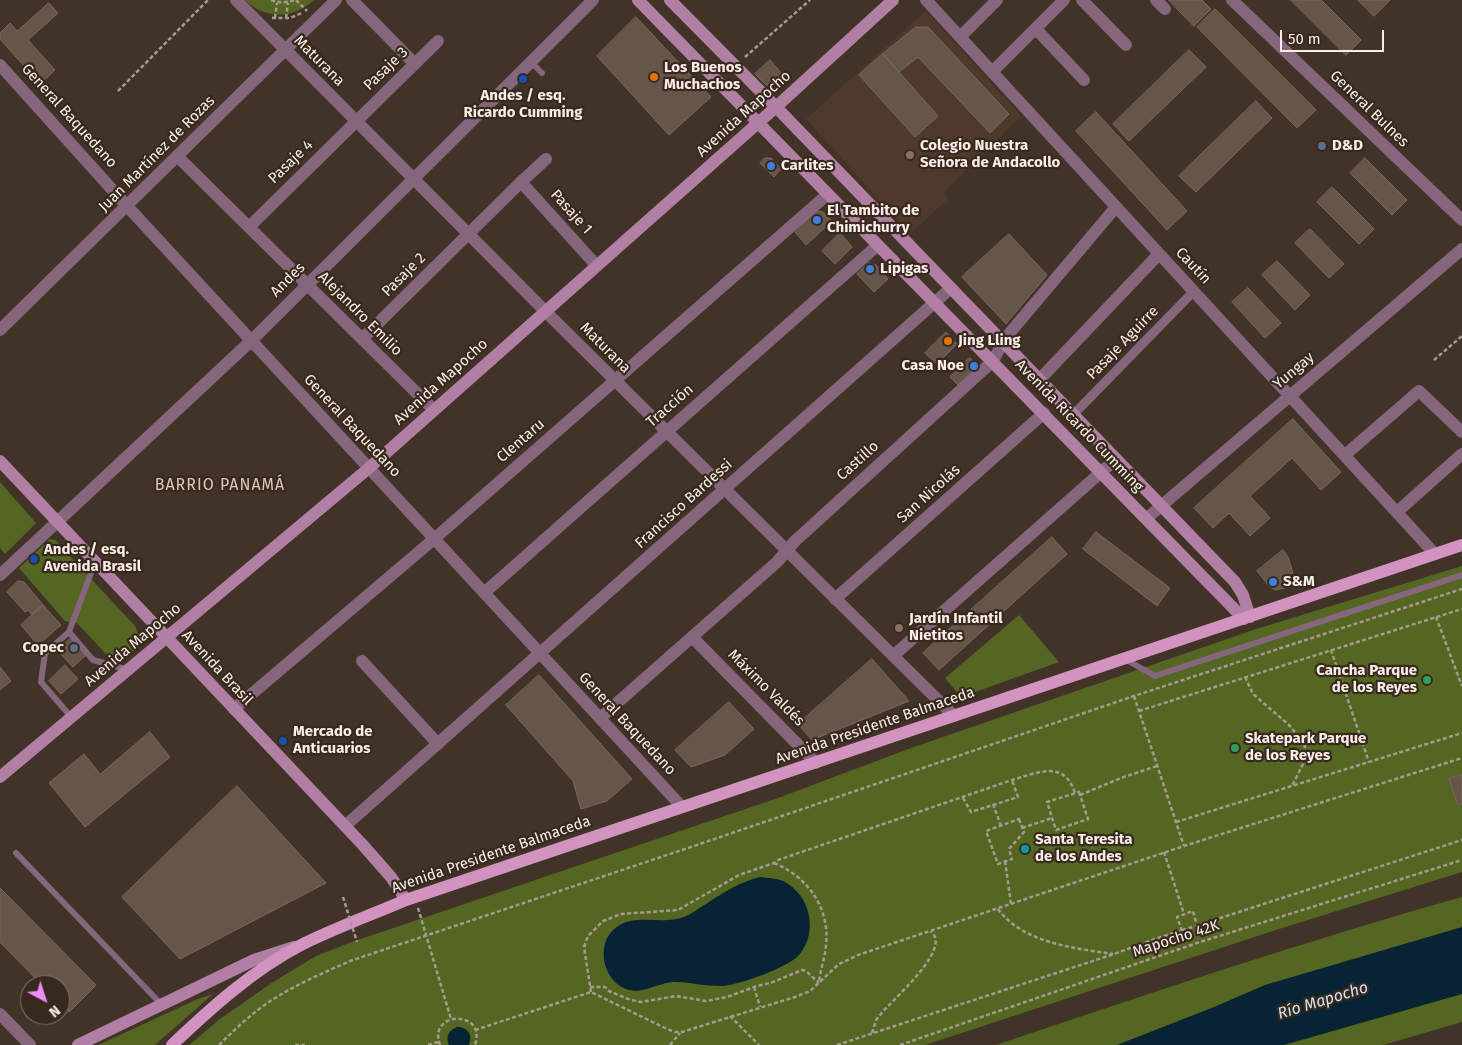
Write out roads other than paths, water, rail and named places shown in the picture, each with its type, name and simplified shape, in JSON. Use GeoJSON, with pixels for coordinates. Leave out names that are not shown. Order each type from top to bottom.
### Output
{"type":"FeatureCollection","features":[{"type":"Feature","properties":{"kind":"main road","name":"Avenida Ricardo Cumming"},"geometry":{"type":"LineString","coordinates":[[638,0],[1247,618]]}},
{"type":"Feature","properties":{"kind":"main road","name":"Avenida Ricardo Cumming"},"geometry":{"type":"LineString","coordinates":[[670,0],[776,107],[1235,582],[1243,594],[1247,618]]}},
{"type":"Feature","properties":{"kind":"main road","name":"Avenida Mapocho"},"geometry":{"type":"LineString","coordinates":[[0,777],[369,468],[776,107],[893,0]]}},
{"type":"Feature","properties":{"kind":"main road","name":"Avenida Brasil"},"geometry":{"type":"LineString","coordinates":[[0,461],[345,826],[411,899]]}},
{"type":"Feature","properties":{"kind":"main road","name":"Avenida Presidente Balmaceda"},"geometry":{"type":"LineString","coordinates":[[78,1045],[254,960],[301,945],[411,899],[1462,545]]}},
{"type":"Feature","properties":{"kind":"main road","name":"Avenida Presidente Balmaceda"},"geometry":{"type":"LineString","coordinates":[[172,1045],[218,1002],[243,983],[301,945]]}},
{"type":"Feature","properties":{"kind":"street","name":"Maturana"},"geometry":{"type":"LineString","coordinates":[[236,0],[614,380],[954,716]]}},
{"type":"Feature","properties":{"kind":"street","name":"Juan Martínez de Rozas"},"geometry":{"type":"LineString","coordinates":[[0,330],[336,0]]}},
{"type":"Feature","properties":{"kind":"street"},"geometry":{"type":"LineString","coordinates":[[352,0],[414,64]]}},
{"type":"Feature","properties":{"kind":"street","name":"Andes"},"geometry":{"type":"LineString","coordinates":[[0,575],[252,340],[593,0]]}},
{"type":"Feature","properties":{"kind":"street","name":"Cautín"},"geometry":{"type":"LineString","coordinates":[[926,0],[1435,554]]}},
{"type":"Feature","properties":{"kind":"street"},"geometry":{"type":"LineString","coordinates":[[960,37],[997,0]]}},
{"type":"Feature","properties":{"kind":"street"},"geometry":{"type":"LineString","coordinates":[[992,72],[1064,0]]}},
{"type":"Feature","properties":{"kind":"street"},"geometry":{"type":"LineString","coordinates":[[1082,0],[1126,45]]}},
{"type":"Feature","properties":{"kind":"street","name":"General Bulnes"},"geometry":{"type":"LineString","coordinates":[[1232,0],[1462,220]]}},
{"type":"Feature","properties":{"kind":"street"},"geometry":{"type":"LineString","coordinates":[[1036,29],[1084,80]]}},
{"type":"Feature","properties":{"kind":"street","name":"Pasaje 3"},"geometry":{"type":"LineString","coordinates":[[356,121],[438,41]]}},
{"type":"Feature","properties":{"kind":"street","name":"General Baquedano"},"geometry":{"type":"LineString","coordinates":[[0,65],[127,206],[682,808]]}},
{"type":"Feature","properties":{"kind":"street","name":"Pasaje 4"},"geometry":{"type":"LineString","coordinates":[[249,227],[356,121]]}},
{"type":"Feature","properties":{"kind":"street","name":"Alejandro Emilio"},"geometry":{"type":"LineString","coordinates":[[177,156],[434,410]]}},
{"type":"Feature","properties":{"kind":"street"},"geometry":{"type":"LineString","coordinates":[[468,234],[546,159]]}},
{"type":"Feature","properties":{"kind":"street","name":"Pasaje 1"},"geometry":{"type":"LineString","coordinates":[[521,182],[596,265]]}},
{"type":"Feature","properties":{"kind":"street","name":"Clentaru"},"geometry":{"type":"LineString","coordinates":[[234,709],[434,539],[828,194]]}},
{"type":"Feature","properties":{"kind":"street","name":"Castillo"},"geometry":{"type":"LineString","coordinates":[[600,718],[777,562],[786,550],[992,361],[1002,342],[1116,207]]}},
{"type":"Feature","properties":{"kind":"street","name":"Pasaje 2"},"geometry":{"type":"LineString","coordinates":[[362,339],[468,234]]}},
{"type":"Feature","properties":{"kind":"street","name":"Tracción"},"geometry":{"type":"LineString","coordinates":[[484,593],[878,245]]}},
{"type":"Feature","properties":{"kind":"street","name":"Yungay"},"geometry":{"type":"LineString","coordinates":[[1147,518],[1462,249]]}},
{"type":"Feature","properties":{"kind":"street"},"geometry":{"type":"LineString","coordinates":[[1039,380],[1159,254]]}},
{"type":"Feature","properties":{"kind":"street","name":"Francisco Bardessi"},"geometry":{"type":"LineString","coordinates":[[345,826],[951,288]]}},
{"type":"Feature","properties":{"kind":"street","name":"Pasaje Aguirre"},"geometry":{"type":"LineString","coordinates":[[1073,415],[1194,291]]}},
{"type":"Feature","properties":{"kind":"street"},"geometry":{"type":"LineString","coordinates":[[1344,455],[1419,391],[1462,432]]}},
{"type":"Feature","properties":{"kind":"street","name":"San Nicolás"},"geometry":{"type":"LineString","coordinates":[[835,599],[1044,413]]}},
{"type":"Feature","properties":{"kind":"street"},"geometry":{"type":"LineString","coordinates":[[1397,512],[1462,454]]}},
{"type":"Feature","properties":{"kind":"street"},"geometry":{"type":"LineString","coordinates":[[893,656],[1116,460]]}},
{"type":"Feature","properties":{"kind":"street","name":"Máximo Valdés"},"geometry":{"type":"LineString","coordinates":[[692,637],[816,763]]}},
{"type":"Feature","properties":{"kind":"street"},"geometry":{"type":"LineString","coordinates":[[362,660],[438,744]]}},
{"type":"Feature","properties":{"kind":"street"},"geometry":{"type":"LineString","coordinates":[[0,1014],[30,1045]]}},
{"type":"Feature","properties":{"kind":"lane"},"geometry":{"type":"LineString","coordinates":[[531,62],[542,73]]}},
{"type":"Feature","properties":{"kind":"lane"},"geometry":{"type":"LineString","coordinates":[[72,718],[41,682],[45,652],[69,632],[94,562]]}},
{"type":"Feature","properties":{"kind":"lane"},"geometry":{"type":"LineString","coordinates":[[1124,659],[1155,676],[1462,575]]}},
{"type":"Feature","properties":{"kind":"lane"},"geometry":{"type":"LineString","coordinates":[[69,632],[93,660],[129,670]]}},
{"type":"Feature","properties":{"kind":"lane"},"geometry":{"type":"LineString","coordinates":[[16,853],[161,1004]]}},
{"type":"Feature","properties":{"kind":"water"},"geometry":{"type":"Polygon","coordinates":[[[760,877],[783,881],[792,887],[800,895],[809,914],[809,936],[799,955],[793,960],[763,975],[723,986],[672,982],[636,991],[626,989],[617,984],[611,977],[606,968],[604,948],[612,931],[620,925],[635,920],[668,920],[684,917],[732,888],[760,877]]]}},
{"type":"Feature","properties":{"kind":"water","name":"Río Mapocho"},"geometry":{"type":"Polygon","coordinates":[[[1462,927],[1462,994],[1284,1045],[1117,1045],[1265,985],[1462,927]]]}},
{"type":"Feature","properties":{"kind":"water"},"geometry":{"type":"Polygon","coordinates":[[[457,1027],[464,1028],[469,1032],[469,1045],[449,1045],[448,1034],[457,1027]]]}},
{"type":"Feature","properties":{"kind":"place","name":"Los Buenos Muchachos"},"geometry":{"type":"Point","coordinates":[654,77]}},
{"type":"Feature","properties":{"kind":"place","name":"Andes / esq. Ricardo Cumming"},"geometry":{"type":"Point","coordinates":[523,79]}},
{"type":"Feature","properties":{"kind":"place","name":"D&D"},"geometry":{"type":"Point","coordinates":[1322,146]}},
{"type":"Feature","properties":{"kind":"place","name":"Colegio Nuestra Señora de Andacollo"},"geometry":{"type":"Point","coordinates":[910,155]}},
{"type":"Feature","properties":{"kind":"place","name":"Carlites"},"geometry":{"type":"Point","coordinates":[771,166]}},
{"type":"Feature","properties":{"kind":"place","name":"El Tambito de Chimichurry"},"geometry":{"type":"Point","coordinates":[817,220]}},
{"type":"Feature","properties":{"kind":"place","name":"Lipigas"},"geometry":{"type":"Point","coordinates":[870,269]}},
{"type":"Feature","properties":{"kind":"place","name":"Jing Lling"},"geometry":{"type":"Point","coordinates":[948,341]}},
{"type":"Feature","properties":{"kind":"place","name":"Casa Noe"},"geometry":{"type":"Point","coordinates":[974,366]}},
{"type":"Feature","properties":{"kind":"place","name":"Andes / esq. Avenida Brasil"},"geometry":{"type":"Point","coordinates":[34,559]}},
{"type":"Feature","properties":{"kind":"place","name":"S&M"},"geometry":{"type":"Point","coordinates":[1273,582]}},
{"type":"Feature","properties":{"kind":"place","name":"Jardín Infantil Nietitos"},"geometry":{"type":"Point","coordinates":[899,628]}},
{"type":"Feature","properties":{"kind":"place","name":"Copec"},"geometry":{"type":"Point","coordinates":[74,648]}},
{"type":"Feature","properties":{"kind":"place","name":"Cancha Parque de los Reyes"},"geometry":{"type":"Point","coordinates":[1427,680]}},
{"type":"Feature","properties":{"kind":"place","name":"Mercado de Anticuarios"},"geometry":{"type":"Point","coordinates":[283,741]}},
{"type":"Feature","properties":{"kind":"place","name":"Skatepark Parque de los Reyes"},"geometry":{"type":"Point","coordinates":[1235,748]}},
{"type":"Feature","properties":{"kind":"place","name":"Santa Teresita de los Andes"},"geometry":{"type":"Point","coordinates":[1025,849]}},
{"type":"Feature","properties":{"kind":"district","name":"BARRIO PANAMÁ"},"geometry":{"type":"Point","coordinates":[220,486]}}]}
